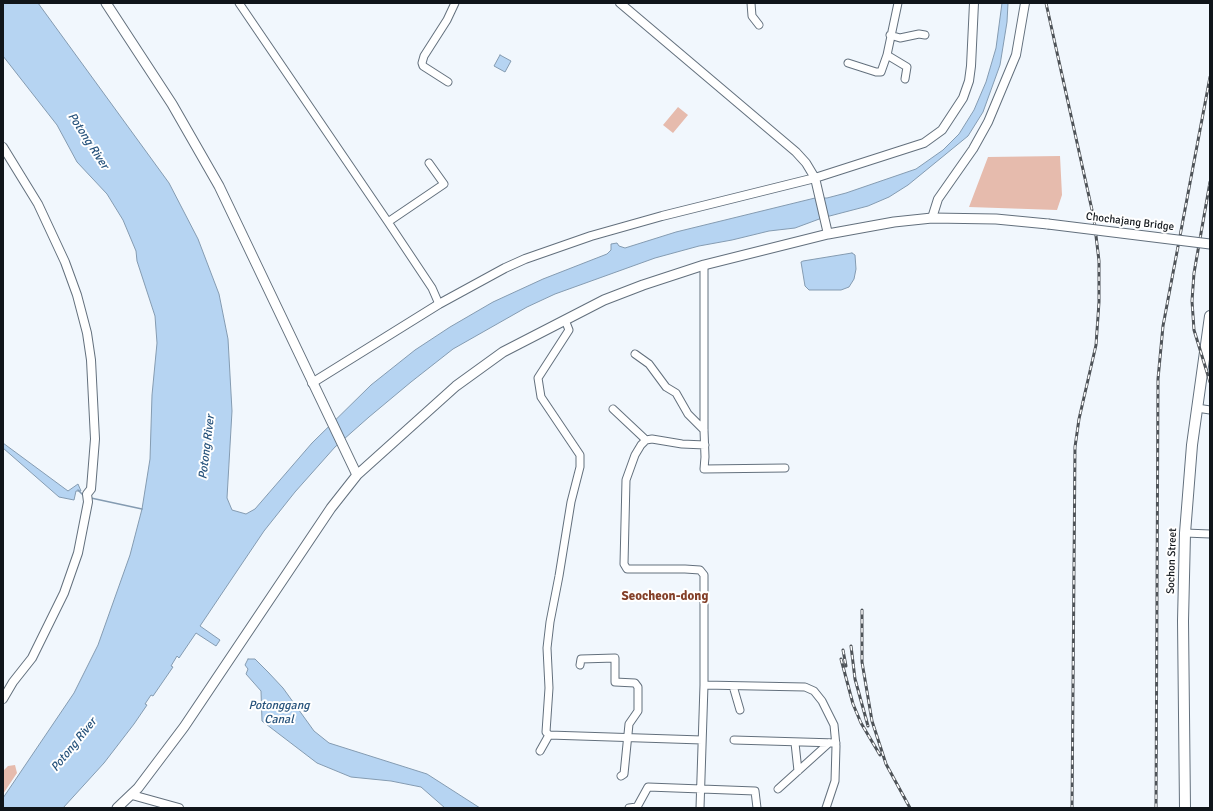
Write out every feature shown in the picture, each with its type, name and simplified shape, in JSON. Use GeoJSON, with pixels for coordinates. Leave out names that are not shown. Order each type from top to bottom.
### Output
{"type":"FeatureCollection","features":[{"type":"Feature","properties":{"kind":"main road"},"geometry":{"type":"LineString","coordinates":[[106,3],[172,104],[208,166],[357,475]]}},
{"type":"Feature","properties":{"kind":"main road","name":"Chochajang Bridge"},"geometry":{"type":"LineString","coordinates":[[117,808],[132,795],[184,727],[331,508],[357,475],[456,386],[503,352],[565,320],[604,300],[704,266],[828,234],[894,222],[932,218],[996,219],[1210,244]]}},
{"type":"Feature","properties":{"kind":"main road","name":"Sochon Street"},"geometry":{"type":"LineString","coordinates":[[1185,808],[1183,629],[1185,532],[1192,445],[1210,316]]}},
{"type":"Feature","properties":{"kind":"street"},"geometry":{"type":"LineString","coordinates":[[239,3],[432,288],[439,304]]}},
{"type":"Feature","properties":{"kind":"street"},"geometry":{"type":"LineString","coordinates":[[448,82],[423,66],[422,63],[424,56],[456,3]]}},
{"type":"Feature","properties":{"kind":"street"},"geometry":{"type":"LineString","coordinates":[[620,3],[796,152],[806,163],[815,178],[820,193],[828,234]]}},
{"type":"Feature","properties":{"kind":"street"},"geometry":{"type":"LineString","coordinates":[[750,3],[752,16],[759,25]]}},
{"type":"Feature","properties":{"kind":"street"},"geometry":{"type":"LineString","coordinates":[[848,63],[876,72],[881,72],[887,55],[898,3]]}},
{"type":"Feature","properties":{"kind":"street"},"geometry":{"type":"LineString","coordinates":[[314,387],[439,304],[505,268],[578,241],[662,216],[815,178],[924,143],[942,130],[963,98],[969,81],[974,3]]}},
{"type":"Feature","properties":{"kind":"street"},"geometry":{"type":"LineString","coordinates":[[932,218],[938,199],[973,149],[988,122],[1016,56],[1025,3]]}},
{"type":"Feature","properties":{"kind":"street"},"geometry":{"type":"LineString","coordinates":[[890,36],[900,38],[919,34],[926,36]]}},
{"type":"Feature","properties":{"kind":"street"},"geometry":{"type":"LineString","coordinates":[[887,55],[907,67],[905,79]]}},
{"type":"Feature","properties":{"kind":"street"},"geometry":{"type":"LineString","coordinates":[[3,147],[38,204],[65,262],[87,333],[91,360],[95,439],[91,489],[88,497],[78,553],[64,593],[32,658],[3,699]]}},
{"type":"Feature","properties":{"kind":"street"},"geometry":{"type":"LineString","coordinates":[[388,222],[444,184],[429,163]]}},
{"type":"Feature","properties":{"kind":"street"},"geometry":{"type":"LineString","coordinates":[[704,266],[704,469],[785,468]]}},
{"type":"Feature","properties":{"kind":"street"},"geometry":{"type":"LineString","coordinates":[[549,735],[545,729],[549,702],[548,648],[550,622],[571,502],[580,467],[580,455],[541,398],[538,378],[569,330],[565,320]]}},
{"type":"Feature","properties":{"kind":"street"},"geometry":{"type":"LineString","coordinates":[[635,354],[649,364],[666,387],[676,393],[688,414],[704,430]]}},
{"type":"Feature","properties":{"kind":"street"},"geometry":{"type":"LineString","coordinates":[[1197,408],[1210,410]]}},
{"type":"Feature","properties":{"kind":"street"},"geometry":{"type":"LineString","coordinates":[[613,409],[646,440]]}},
{"type":"Feature","properties":{"kind":"street"},"geometry":{"type":"LineString","coordinates":[[700,808],[704,685],[704,575],[700,570],[627,569],[624,564],[626,480],[635,455],[646,440],[652,439],[682,444],[705,445]]}},
{"type":"Feature","properties":{"kind":"street"},"geometry":{"type":"LineString","coordinates":[[1185,532],[1210,534]]}},
{"type":"Feature","properties":{"kind":"street"},"geometry":{"type":"LineString","coordinates":[[580,665],[581,659],[615,658],[615,682],[635,683],[638,687],[638,711],[629,724],[624,774],[621,776]]}},
{"type":"Feature","properties":{"kind":"street"},"geometry":{"type":"LineString","coordinates":[[704,685],[805,687],[814,691],[822,701],[834,725],[832,743],[837,767],[836,781],[826,808]]}},
{"type":"Feature","properties":{"kind":"street"},"geometry":{"type":"LineString","coordinates":[[733,686],[740,710]]}},
{"type":"Feature","properties":{"kind":"street"},"geometry":{"type":"LineString","coordinates":[[549,735],[702,740]]}},
{"type":"Feature","properties":{"kind":"street"},"geometry":{"type":"LineString","coordinates":[[540,751],[549,735]]}},
{"type":"Feature","properties":{"kind":"street"},"geometry":{"type":"LineString","coordinates":[[734,740],[832,743]]}},
{"type":"Feature","properties":{"kind":"street"},"geometry":{"type":"LineString","coordinates":[[795,743],[798,771]]}},
{"type":"Feature","properties":{"kind":"street"},"geometry":{"type":"LineString","coordinates":[[778,789],[832,743]]}},
{"type":"Feature","properties":{"kind":"street"},"geometry":{"type":"LineString","coordinates":[[629,808],[637,807],[648,787],[755,791],[758,808]]}},
{"type":"Feature","properties":{"kind":"street"},"geometry":{"type":"LineString","coordinates":[[132,795],[179,808]]}},
{"type":"Feature","properties":{"kind":"shaded area"},"geometry":{"type":"Polygon","coordinates":[[[678,107],[688,115],[673,133],[663,125],[678,107]]]}},
{"type":"Feature","properties":{"kind":"shaded area"},"geometry":{"type":"Polygon","coordinates":[[[1060,156],[1062,195],[1057,210],[969,207],[988,157],[1060,156]]]}},
{"type":"Feature","properties":{"kind":"shaded area"},"geometry":{"type":"Polygon","coordinates":[[[15,765],[17,773],[3,794],[3,771],[8,766],[15,765]]]}},
{"type":"Feature","properties":{"kind":"water","name":"Potong River"},"geometry":{"type":"Polygon","coordinates":[[[3,3],[38,3],[169,183],[198,239],[219,294],[228,339],[232,411],[227,498],[232,510],[246,514],[255,509],[312,443],[371,385],[415,350],[450,327],[493,302],[543,279],[607,254],[611,250],[611,244],[617,243],[619,246],[625,248],[676,232],[815,198],[827,198],[846,193],[916,169],[943,150],[959,134],[974,110],[986,82],[996,48],[1002,3],[1008,3],[1007,22],[1000,65],[983,112],[968,136],[908,185],[889,197],[868,206],[822,218],[795,228],[769,231],[699,246],[655,258],[555,294],[527,307],[453,349],[411,382],[335,447],[295,492],[264,531],[200,626],[220,640],[216,646],[196,633],[179,658],[177,656],[171,666],[173,667],[153,696],[151,695],[145,704],[147,705],[134,724],[104,763],[63,808],[3,808],[3,798],[74,693],[98,645],[130,555],[142,509],[150,459],[152,395],[157,343],[155,316],[137,261],[136,251],[123,220],[107,194],[77,162],[57,125],[3,56],[3,3]]]}},
{"type":"Feature","properties":{"kind":"water"},"geometry":{"type":"Polygon","coordinates":[[[500,55],[511,61],[505,72],[494,66],[500,55]]]}},
{"type":"Feature","properties":{"kind":"water"},"geometry":{"type":"Polygon","coordinates":[[[852,253],[855,255],[856,269],[854,279],[849,287],[841,290],[809,290],[805,286],[801,262],[852,253]]]}},
{"type":"Feature","properties":{"kind":"water"},"geometry":{"type":"Polygon","coordinates":[[[3,443],[68,491],[78,484],[81,491],[76,491],[74,500],[59,497],[3,448],[3,443]]]}},
{"type":"Feature","properties":{"kind":"water","name":"Potonggang Canal"},"geometry":{"type":"Polygon","coordinates":[[[248,659],[255,659],[268,672],[283,688],[314,731],[329,743],[427,774],[480,808],[445,808],[421,787],[391,781],[351,777],[317,763],[262,721],[261,691],[246,674],[248,669],[245,665],[248,659]]]}},
{"type":"Feature","properties":{"kind":"waterway"},"geometry":{"type":"LineString","coordinates":[[78,490],[83,495]]}},
{"type":"Feature","properties":{"kind":"waterway"},"geometry":{"type":"LineString","coordinates":[[91,498],[142,509]]}},
{"type":"Feature","properties":{"kind":"railway"},"geometry":{"type":"LineString","coordinates":[[1046,3],[1094,219],[1099,261],[1099,302],[1096,345],[1079,419],[1075,447],[1072,808]]}},
{"type":"Feature","properties":{"kind":"railway"},"geometry":{"type":"LineString","coordinates":[[1156,808],[1158,379],[1163,326],[1210,77]]}},
{"type":"Feature","properties":{"kind":"railway"},"geometry":{"type":"LineString","coordinates":[[1210,182],[1194,273],[1192,301],[1194,330],[1210,382]]}},
{"type":"Feature","properties":{"kind":"railway"},"geometry":{"type":"LineString","coordinates":[[862,610],[862,662],[872,721],[886,764],[910,808]]}},
{"type":"Feature","properties":{"kind":"railway"},"geometry":{"type":"LineString","coordinates":[[851,646],[855,679],[868,726]]}},
{"type":"Feature","properties":{"kind":"railway"},"geometry":{"type":"LineString","coordinates":[[843,650],[846,666]]}},
{"type":"Feature","properties":{"kind":"railway"},"geometry":{"type":"LineString","coordinates":[[841,659],[853,704],[861,723],[880,755]]}},
{"type":"Feature","properties":{"kind":"district","name":"Seocheon-dong"},"geometry":{"type":"Point","coordinates":[665,597]}}]}
